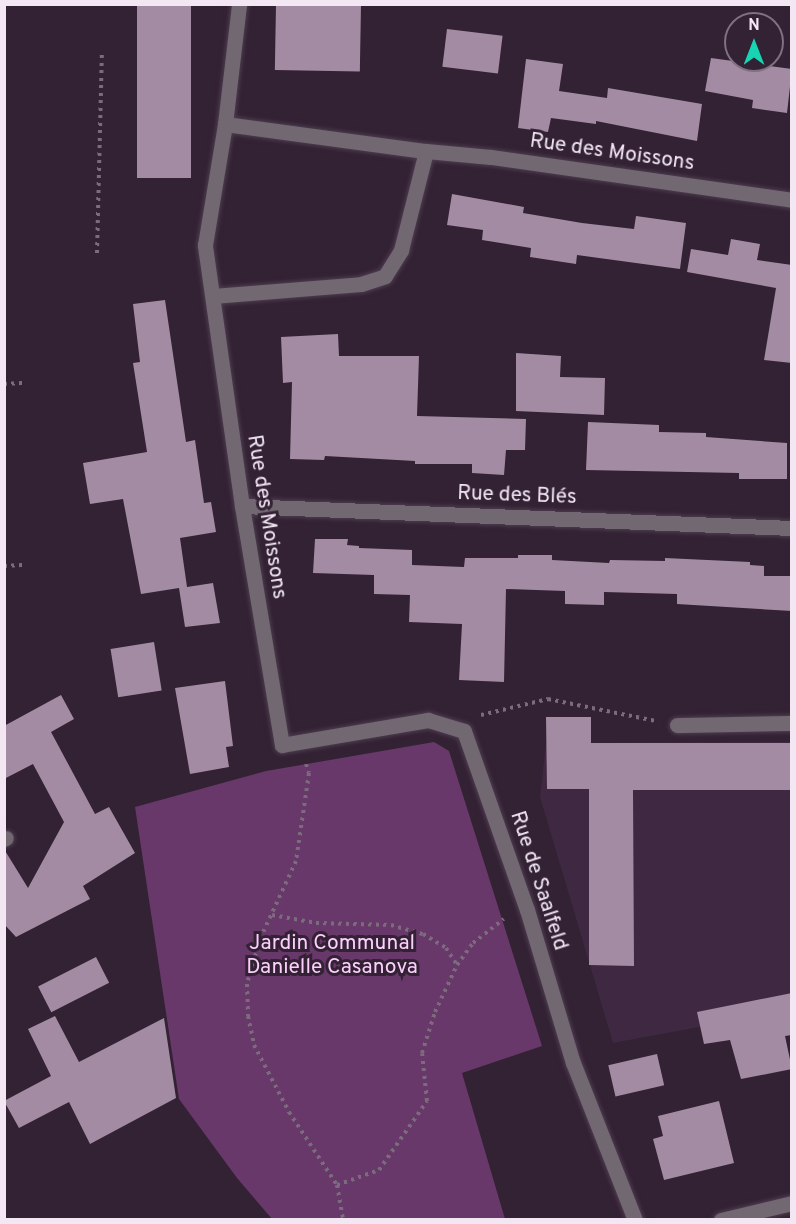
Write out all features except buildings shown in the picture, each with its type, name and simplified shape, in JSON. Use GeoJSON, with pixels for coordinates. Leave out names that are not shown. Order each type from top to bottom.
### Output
{"type":"FeatureCollection","features":[{"type":"Feature","properties":{"kind":"street","name":"Rue des Moissons"},"geometry":{"type":"LineString","coordinates":[[238,4],[225,124],[205,246],[242,506],[282,745]]}},
{"type":"Feature","properties":{"kind":"street","name":"Rue des Moissons"},"geometry":{"type":"LineString","coordinates":[[225,124],[426,151],[491,157],[792,200]]}},
{"type":"Feature","properties":{"kind":"street"},"geometry":{"type":"LineString","coordinates":[[213,296],[361,284],[385,276],[401,250],[426,151]]}},
{"type":"Feature","properties":{"kind":"street","name":"Rue des Blés"},"geometry":{"type":"LineString","coordinates":[[242,506],[792,528]]}},
{"type":"Feature","properties":{"kind":"street","name":"Rue de Saalfeld"},"geometry":{"type":"LineString","coordinates":[[282,745],[428,720],[464,731],[527,910],[573,1063],[635,1220]]}},
{"type":"Feature","properties":{"kind":"street"},"geometry":{"type":"LineString","coordinates":[[677,725],[792,723]]}},
{"type":"Feature","properties":{"kind":"street"},"geometry":{"type":"LineString","coordinates":[[721,1220],[792,1203]]}},
{"type":"Feature","properties":{"kind":"path"},"geometry":{"type":"LineString","coordinates":[[97,253],[102,53]]}},
{"type":"Feature","properties":{"kind":"path"},"geometry":{"type":"LineString","coordinates":[[4,384],[26,383]]}},
{"type":"Feature","properties":{"kind":"path"},"geometry":{"type":"LineString","coordinates":[[4,567],[26,565]]}},
{"type":"Feature","properties":{"kind":"path"},"geometry":{"type":"LineString","coordinates":[[443,724],[548,699],[677,725]]}},
{"type":"Feature","properties":{"kind":"path"},"geometry":{"type":"LineString","coordinates":[[304,741],[309,773],[296,861],[260,939],[247,984],[248,1016],[254,1045],[289,1112],[338,1185],[343,1220]]}},
{"type":"Feature","properties":{"kind":"path"},"geometry":{"type":"LineString","coordinates":[[338,1185],[379,1170],[427,1101],[423,1053],[435,1012],[456,965],[473,943],[496,924],[527,910]]}},
{"type":"Feature","properties":{"kind":"path"},"geometry":{"type":"LineString","coordinates":[[272,915],[316,923],[391,925],[423,934],[446,948],[456,965]]}},
{"type":"Feature","properties":{"kind":"shaded area"},"geometry":{"type":"Polygon","coordinates":[[[791,742],[791,1010],[613,1043],[540,797],[546,743],[791,742]]]}},
{"type":"Feature","properties":{"kind":"green space","name":"Jardin Communal Danielle Casanova"},"geometry":{"type":"Polygon","coordinates":[[[434,742],[449,751],[542,1046],[462,1073],[505,1219],[272,1219],[237,1178],[179,1099],[135,807],[266,771],[434,742]]]}}]}
